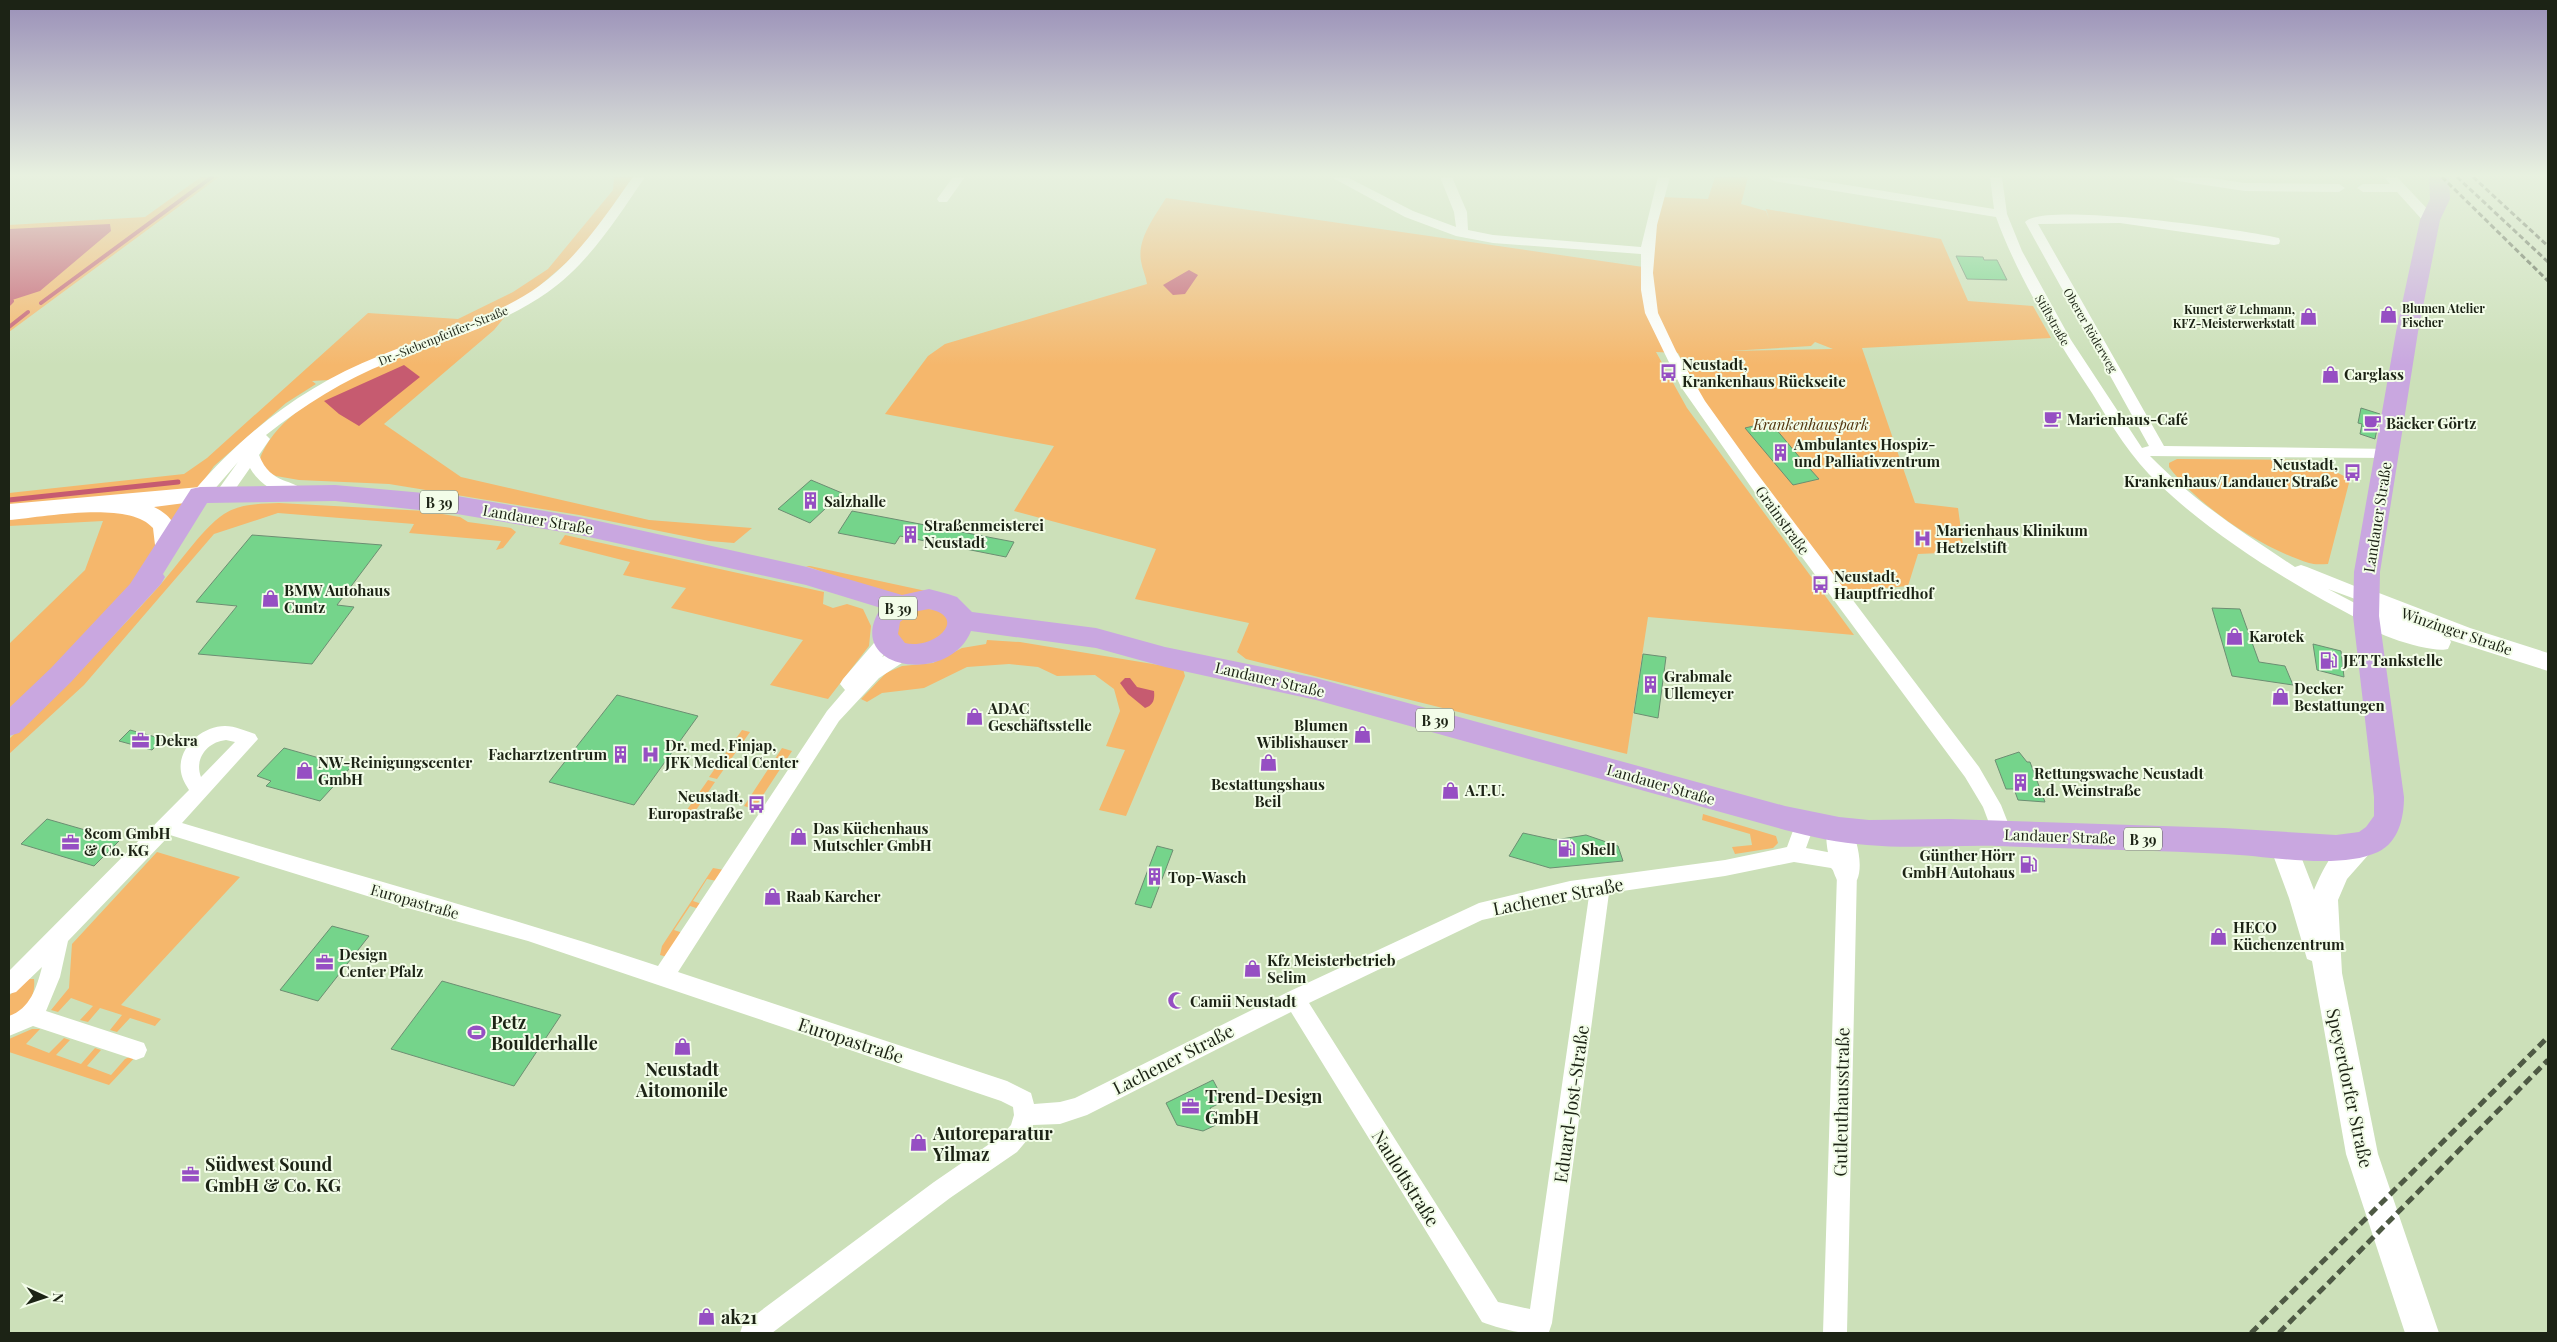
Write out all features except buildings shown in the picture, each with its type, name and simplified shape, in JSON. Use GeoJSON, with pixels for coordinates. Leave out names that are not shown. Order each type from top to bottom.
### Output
{"type":"FeatureCollection","features":[{"type":"Feature","properties":{"kind":"main road","name":"Landauer Straße"},"geometry":{"type":"LineString","coordinates":[[958,628],[1018,638],[1165,657],[1290,683],[1382,706],[1805,823],[1848,831],[2002,833],[2283,844],[2321,848],[2360,845],[2370,842],[2384,828],[2389,818],[2390,808],[2366,607],[2370,545],[2388,453],[2407,332],[2426,240]]}},
{"type":"Feature","properties":{"kind":"main road","name":"Landauer Straße"},"geometry":{"type":"LineString","coordinates":[[212,495],[334,492],[414,499],[535,518],[807,576],[846,588],[895,629]]}},
{"type":"Feature","properties":{"kind":"main road"},"geometry":{"type":"LineString","coordinates":[[139,591],[167,545],[212,495]]}},
{"type":"Feature","properties":{"kind":"main road"},"geometry":{"type":"LineString","coordinates":[[9,725],[67,668],[206,518],[212,495]]}},
{"type":"Feature","properties":{"kind":"main road","name":"B 39"},"geometry":{"type":"LineString","coordinates":[[895,629],[920,599],[937,599],[953,606],[958,628]]}},
{"type":"Feature","properties":{"kind":"main road"},"geometry":{"type":"LineString","coordinates":[[895,629],[925,655],[942,649],[958,628]]}},
{"type":"Feature","properties":{"kind":"street","name":"Dr.-Siebenpfeiffer-Straße"},"geometry":{"type":"LineString","coordinates":[[212,495],[231,458],[291,408],[335,380],[499,314],[543,289],[568,269],[592,240]]}},
{"type":"Feature","properties":{"kind":"street"},"geometry":{"type":"LineString","coordinates":[[1501,240],[1646,251]]}},
{"type":"Feature","properties":{"kind":"street","name":"Grainstraße"},"geometry":{"type":"LineString","coordinates":[[1648,240],[1646,251],[1650,309],[1668,351],[1690,389],[1837,594],[1972,772],[1992,804],[2002,833]]}},
{"type":"Feature","properties":{"kind":"street","name":"Stiftstraße"},"geometry":{"type":"LineString","coordinates":[[2010,240],[2015,252],[2064,340],[2137,452],[2165,481],[2207,517],[2319,592],[2366,607]]}},
{"type":"Feature","properties":{"kind":"street","name":"Oberer Röderweg"},"geometry":{"type":"LineString","coordinates":[[2041,240],[2159,451]]}},
{"type":"Feature","properties":{"kind":"street","name":"Oberer Röderweg"},"geometry":{"type":"LineString","coordinates":[[2265,240],[2274,241]]}},
{"type":"Feature","properties":{"kind":"street","name":"Dr.-Siebenpfeiffer-Straße"},"geometry":{"type":"LineString","coordinates":[[212,495],[291,408]]}},
{"type":"Feature","properties":{"kind":"street"},"geometry":{"type":"LineString","coordinates":[[2137,452],[2388,453]]}},
{"type":"Feature","properties":{"kind":"street"},"geometry":{"type":"LineString","coordinates":[[251,454],[255,467],[264,478],[278,486],[296,492]]}},
{"type":"Feature","properties":{"kind":"street"},"geometry":{"type":"LineString","coordinates":[[9,512],[212,495]]}},
{"type":"Feature","properties":{"kind":"street"},"geometry":{"type":"LineString","coordinates":[[88,505],[129,509],[160,519],[166,525],[168,533],[167,545]]}},
{"type":"Feature","properties":{"kind":"street"},"geometry":{"type":"LineString","coordinates":[[2366,607],[2397,630],[2482,653],[2548,663]]}},
{"type":"Feature","properties":{"kind":"street"},"geometry":{"type":"LineString","coordinates":[[663,977],[833,716],[856,689],[878,670],[895,629]]}},
{"type":"Feature","properties":{"kind":"street"},"geometry":{"type":"LineString","coordinates":[[9,985],[58,938],[200,792]]}},
{"type":"Feature","properties":{"kind":"street"},"geometry":{"type":"LineString","coordinates":[[1805,823],[1794,854],[1836,861],[1848,871]]}},
{"type":"Feature","properties":{"kind":"street","name":"Europastraße"},"geometry":{"type":"LineString","coordinates":[[166,826],[393,895],[528,932],[1007,1092],[1023,1101],[1025,1115]]}},
{"type":"Feature","properties":{"kind":"street"},"geometry":{"type":"LineString","coordinates":[[1848,831],[1848,871]]}},
{"type":"Feature","properties":{"kind":"street"},"geometry":{"type":"LineString","coordinates":[[2283,844],[2303,898],[2312,937],[2327,973]]}},
{"type":"Feature","properties":{"kind":"street","name":"Speyerdorfer Straße"},"geometry":{"type":"LineString","coordinates":[[2360,845],[2336,872],[2324,900],[2327,973],[2362,1154],[2422,1333]]}},
{"type":"Feature","properties":{"kind":"street","name":"Lachener Straße"},"geometry":{"type":"LineString","coordinates":[[1025,1115],[1060,1112],[1079,1107],[1295,998],[1432,932],[1479,912],[1534,897],[1754,864],[1794,854]]}},
{"type":"Feature","properties":{"kind":"street","name":"Gutleuthausstraße"},"geometry":{"type":"LineString","coordinates":[[1835,1333],[1848,871]]}},
{"type":"Feature","properties":{"kind":"street","name":"Eduard-Jost-Straße"},"geometry":{"type":"LineString","coordinates":[[1540,1323],[1600,886]]}},
{"type":"Feature","properties":{"kind":"street"},"geometry":{"type":"LineString","coordinates":[[9,1026],[23,1021],[30,1015],[45,992],[58,938]]}},
{"type":"Feature","properties":{"kind":"street","name":"Naulottstraße"},"geometry":{"type":"LineString","coordinates":[[1295,998],[1491,1313],[1540,1323]]}},
{"type":"Feature","properties":{"kind":"street"},"geometry":{"type":"LineString","coordinates":[[30,1015],[136,1050]]}},
{"type":"Feature","properties":{"kind":"street"},"geometry":{"type":"LineString","coordinates":[[752,1333],[942,1190],[1009,1144],[1020,1131],[1025,1115]]}},
{"type":"Feature","properties":{"kind":"green space"},"geometry":{"type":"Polygon","coordinates":[[[9,240],[134,240],[9,332],[9,240]]]}},
{"type":"Feature","properties":{"kind":"green space"},"geometry":{"type":"Polygon","coordinates":[[[572,240],[588,240],[580,251],[508,313],[494,330],[384,424],[461,477],[649,520],[752,528],[734,543],[709,541],[579,515],[389,484],[299,480],[276,476],[263,470],[259,461],[265,447],[284,423],[307,404],[346,379],[312,381],[316,384],[286,403],[214,466],[134,582],[55,668],[9,713],[9,644],[85,570],[103,521],[9,526],[9,493],[184,474],[207,458],[368,313],[458,319],[513,292],[548,269],[572,240]]]}},
{"type":"Feature","properties":{"kind":"green space","name":"Krankenhauspark"},"geometry":{"type":"Polygon","coordinates":[[[1143,240],[1454,240],[1650,268],[1654,240],[1941,240],[1968,301],[2033,306],[2051,338],[1862,348],[1915,503],[1958,508],[1964,552],[1918,554],[1908,586],[1843,592],[1706,405],[1678,353],[1656,352],[1687,408],[1854,635],[1648,617],[1627,754],[1246,659],[1237,652],[1249,623],[1135,599],[1156,549],[1014,511],[1054,446],[885,414],[928,356],[945,344],[1147,284],[1140,253],[1143,240]],[[1815,342],[1811,346],[1729,351],[1833,349],[1815,342]]]}},
{"type":"Feature","properties":{"kind":"green space"},"geometry":{"type":"Polygon","coordinates":[[[2177,459],[2304,460],[2318,463],[2350,479],[2328,564],[2311,564],[2272,548],[2214,511],[2181,482],[2169,467],[2169,463],[2177,459]]]}},
{"type":"Feature","properties":{"kind":"green space"},"geometry":{"type":"Polygon","coordinates":[[[279,503],[425,511],[460,517],[468,522],[511,528],[516,532],[503,548],[496,550],[501,541],[409,533],[414,524],[278,513],[214,534],[84,685],[9,754],[9,739],[118,631],[161,584],[206,529],[231,510],[251,505],[279,503]]]}},
{"type":"Feature","properties":{"kind":"green space"},"geometry":{"type":"Polygon","coordinates":[[[565,535],[824,592],[823,604],[833,608],[847,604],[863,609],[871,626],[869,646],[828,699],[770,685],[803,640],[671,608],[686,588],[623,575],[630,562],[559,544],[565,535]]]}},
{"type":"Feature","properties":{"kind":"green space"},"geometry":{"type":"Polygon","coordinates":[[[806,566],[810,566],[926,591],[899,599],[806,566]]]}},
{"type":"Feature","properties":{"kind":"green space"},"geometry":{"type":"Polygon","coordinates":[[[913,608],[942,610],[951,624],[932,646],[899,645],[894,622],[913,608]]]}},
{"type":"Feature","properties":{"kind":"green space"},"geometry":{"type":"Polygon","coordinates":[[[987,640],[1020,642],[1183,669],[1185,676],[1126,816],[1099,810],[1125,750],[1106,746],[1120,711],[1114,689],[1095,675],[1057,676],[1038,667],[1009,664],[967,667],[924,688],[882,693],[867,702],[861,699],[886,673],[902,666],[933,663],[962,648],[986,644],[987,640]]]}},
{"type":"Feature","properties":{"kind":"green space"},"geometry":{"type":"Polygon","coordinates":[[[742,730],[750,732],[717,779],[709,777],[742,730]]]}},
{"type":"Feature","properties":{"kind":"green space"},"geometry":{"type":"Polygon","coordinates":[[[782,748],[792,751],[754,809],[744,806],[782,748]]]}},
{"type":"Feature","properties":{"kind":"green space"},"geometry":{"type":"Polygon","coordinates":[[[708,780],[715,782],[692,816],[684,814],[708,780]]]}},
{"type":"Feature","properties":{"kind":"green space"},"geometry":{"type":"Polygon","coordinates":[[[1703,814],[1776,836],[1778,843],[1773,848],[1735,854],[1732,847],[1752,845],[1750,834],[1702,820],[1703,814]]]}},
{"type":"Feature","properties":{"kind":"green space"},"geometry":{"type":"Polygon","coordinates":[[[157,852],[240,877],[121,1005],[161,1019],[155,1026],[130,1018],[117,1032],[110,1030],[122,1015],[100,1008],[88,1022],[80,1020],[93,1006],[71,998],[58,1012],[51,1010],[69,988],[72,944],[157,852]]]}},
{"type":"Feature","properties":{"kind":"green space"},"geometry":{"type":"Polygon","coordinates":[[[713,868],[724,870],[717,881],[707,879],[693,901],[702,904],[699,909],[690,906],[674,930],[683,933],[667,957],[660,955],[662,946],[713,868]]]}},
{"type":"Feature","properties":{"kind":"green space"},"geometry":{"type":"Polygon","coordinates":[[[34,979],[34,986],[29,1003],[20,1012],[9,1018],[9,996],[22,982],[34,979]]]}},
{"type":"Feature","properties":{"kind":"green space"},"geometry":{"type":"Polygon","coordinates":[[[32,1029],[40,1029],[26,1044],[49,1053],[64,1038],[70,1040],[56,1055],[81,1064],[95,1048],[101,1050],[87,1066],[111,1075],[125,1059],[139,1053],[109,1085],[9,1052],[9,1039],[32,1029]]]}},
{"type":"Feature","properties":{"kind":"shaded area"},"geometry":{"type":"Polygon","coordinates":[[[9,240],[101,240],[40,291],[9,301],[9,240]]]}},
{"type":"Feature","properties":{"kind":"shaded area"},"geometry":{"type":"Polygon","coordinates":[[[1189,270],[1198,275],[1185,294],[1173,295],[1163,285],[1189,270]]]}},
{"type":"Feature","properties":{"kind":"shaded area"},"geometry":{"type":"Polygon","coordinates":[[[404,365],[420,377],[359,426],[339,414],[324,401],[404,365]]]}},
{"type":"Feature","properties":{"kind":"shaded area"},"geometry":{"type":"Polygon","coordinates":[[[1125,678],[1130,678],[1137,687],[1154,691],[1152,704],[1145,708],[1128,694],[1120,683],[1125,678]]]}},
{"type":"Feature","properties":{"kind":"waterway"},"geometry":{"type":"LineString","coordinates":[[41,303],[127,240]]}},
{"type":"Feature","properties":{"kind":"waterway"},"geometry":{"type":"LineString","coordinates":[[9,304],[12,301]]}},
{"type":"Feature","properties":{"kind":"waterway"},"geometry":{"type":"LineString","coordinates":[[9,327],[28,312]]}},
{"type":"Feature","properties":{"kind":"waterway"},"geometry":{"type":"LineString","coordinates":[[9,500],[178,482]]}},
{"type":"Feature","properties":{"kind":"railway"},"geometry":{"type":"LineString","coordinates":[[2506,240],[2548,281]]}},
{"type":"Feature","properties":{"kind":"railway"},"geometry":{"type":"LineString","coordinates":[[2524,240],[2548,262]]}},
{"type":"Feature","properties":{"kind":"railway"},"geometry":{"type":"LineString","coordinates":[[2541,240],[2548,246]]}},
{"type":"Feature","properties":{"kind":"railway"},"geometry":{"type":"LineString","coordinates":[[2251,1333],[2548,1037]]}},
{"type":"Feature","properties":{"kind":"railway"},"geometry":{"type":"LineString","coordinates":[[2279,1333],[2548,1060]]}},
{"type":"Feature","properties":{"kind":"place","name":"Blumen Atelier Fischer"},"geometry":{"type":"Point","coordinates":[2388,315]}},
{"type":"Feature","properties":{"kind":"place","name":"Kunert & Lehmann, KFZ-Meisterwerkstatt"},"geometry":{"type":"Point","coordinates":[2309,316]}},
{"type":"Feature","properties":{"kind":"place","name":"Neustadt, Krankenhaus Rückseite"},"geometry":{"type":"Point","coordinates":[1668,373]}},
{"type":"Feature","properties":{"kind":"place","name":"Carglass"},"geometry":{"type":"Point","coordinates":[2330,374]}},
{"type":"Feature","properties":{"kind":"place","name":"Marienhaus-Café"},"geometry":{"type":"Point","coordinates":[2053,419]}},
{"type":"Feature","properties":{"kind":"place","name":"Bäcker Görtz"},"geometry":{"type":"Point","coordinates":[2372,423]}},
{"type":"Feature","properties":{"kind":"place","name":"Ambulantes Hospiz- und Palliativzentrum"},"geometry":{"type":"Point","coordinates":[1780,453]}},
{"type":"Feature","properties":{"kind":"place","name":"Neustadt, Krankenhaus/Landauer Straße"},"geometry":{"type":"Point","coordinates":[2352,473]}},
{"type":"Feature","properties":{"kind":"place","name":"Salzhalle"},"geometry":{"type":"Point","coordinates":[810,501]}},
{"type":"Feature","properties":{"kind":"place","name":"Straßenmeisterei Neustadt"},"geometry":{"type":"Point","coordinates":[910,534]}},
{"type":"Feature","properties":{"kind":"place","name":"Marienhaus Klinikum Hetzelstift"},"geometry":{"type":"Point","coordinates":[1922,539]}},
{"type":"Feature","properties":{"kind":"place","name":"Neustadt, Hauptfriedhof"},"geometry":{"type":"Point","coordinates":[1820,585]}},
{"type":"Feature","properties":{"kind":"place","name":"BMW Autohaus Cuntz"},"geometry":{"type":"Point","coordinates":[270,599]}},
{"type":"Feature","properties":{"kind":"place","name":"Karotek"},"geometry":{"type":"Point","coordinates":[2235,636]}},
{"type":"Feature","properties":{"kind":"place","name":"JET Tankstelle"},"geometry":{"type":"Point","coordinates":[2329,660]}},
{"type":"Feature","properties":{"kind":"place","name":"Grabmale Ullemeyer"},"geometry":{"type":"Point","coordinates":[1650,685]}},
{"type":"Feature","properties":{"kind":"place","name":"Decker Bestattungen"},"geometry":{"type":"Point","coordinates":[2280,697]}},
{"type":"Feature","properties":{"kind":"place","name":"ADAC Geschäftsstelle"},"geometry":{"type":"Point","coordinates":[974,717]}},
{"type":"Feature","properties":{"kind":"place","name":"Blumen Wiblishauser"},"geometry":{"type":"Point","coordinates":[1362,734]}},
{"type":"Feature","properties":{"kind":"place","name":"Dekra"},"geometry":{"type":"Point","coordinates":[141,740]}},
{"type":"Feature","properties":{"kind":"place","name":"Facharztzentrum"},"geometry":{"type":"Point","coordinates":[621,754]}},
{"type":"Feature","properties":{"kind":"place","name":"Dr. med. Finjap, JFK Medical Center"},"geometry":{"type":"Point","coordinates":[651,754]}},
{"type":"Feature","properties":{"kind":"place","name":"Bestattungshaus Beil"},"geometry":{"type":"Point","coordinates":[1268,763]}},
{"type":"Feature","properties":{"kind":"place","name":"NW-Reinigungscenter GmbH"},"geometry":{"type":"Point","coordinates":[304,771]}},
{"type":"Feature","properties":{"kind":"place","name":"Rettungswache Neustadt a.d. Weinstraße"},"geometry":{"type":"Point","coordinates":[2020,782]}},
{"type":"Feature","properties":{"kind":"place","name":"A.T.U."},"geometry":{"type":"Point","coordinates":[1451,790]}},
{"type":"Feature","properties":{"kind":"place","name":"Neustadt, Europastraße"},"geometry":{"type":"Point","coordinates":[757,805]}},
{"type":"Feature","properties":{"kind":"place","name":"Das Küchenhaus Mutschler GmbH"},"geometry":{"type":"Point","coordinates":[799,837]}},
{"type":"Feature","properties":{"kind":"place","name":"8com GmbH & Co. KG"},"geometry":{"type":"Point","coordinates":[70,842]}},
{"type":"Feature","properties":{"kind":"place","name":"Shell"},"geometry":{"type":"Point","coordinates":[1567,849]}},
{"type":"Feature","properties":{"kind":"place","name":"Günther Hörr GmbH Autohaus"},"geometry":{"type":"Point","coordinates":[2029,864]}},
{"type":"Feature","properties":{"kind":"place","name":"Top-Wasch"},"geometry":{"type":"Point","coordinates":[1154,877]}},
{"type":"Feature","properties":{"kind":"place","name":"Raab Karcher"},"geometry":{"type":"Point","coordinates":[772,896]}},
{"type":"Feature","properties":{"kind":"place","name":"HECO Küchenzentrum"},"geometry":{"type":"Point","coordinates":[2219,936]}},
{"type":"Feature","properties":{"kind":"place","name":"Design Center Pfalz"},"geometry":{"type":"Point","coordinates":[325,963]}},
{"type":"Feature","properties":{"kind":"place","name":"Kfz Meisterbetrieb Selim"},"geometry":{"type":"Point","coordinates":[1253,969]}},
{"type":"Feature","properties":{"kind":"place","name":"Camii Neustadt"},"geometry":{"type":"Point","coordinates":[1176,1001]}},
{"type":"Feature","properties":{"kind":"place","name":"Petz Boulderhalle"},"geometry":{"type":"Point","coordinates":[477,1032]}},
{"type":"Feature","properties":{"kind":"place","name":"Neustadt Aitomonile"},"geometry":{"type":"Point","coordinates":[682,1046]}},
{"type":"Feature","properties":{"kind":"place","name":"Trend-Design GmbH"},"geometry":{"type":"Point","coordinates":[1191,1106]}},
{"type":"Feature","properties":{"kind":"place","name":"Autoreparatur Yilmaz"},"geometry":{"type":"Point","coordinates":[919,1143]}},
{"type":"Feature","properties":{"kind":"place","name":"Südwest Sound GmbH & Co. KG"},"geometry":{"type":"Point","coordinates":[191,1174]}},
{"type":"Feature","properties":{"kind":"place","name":"ak21"},"geometry":{"type":"Point","coordinates":[707,1317]}}]}
